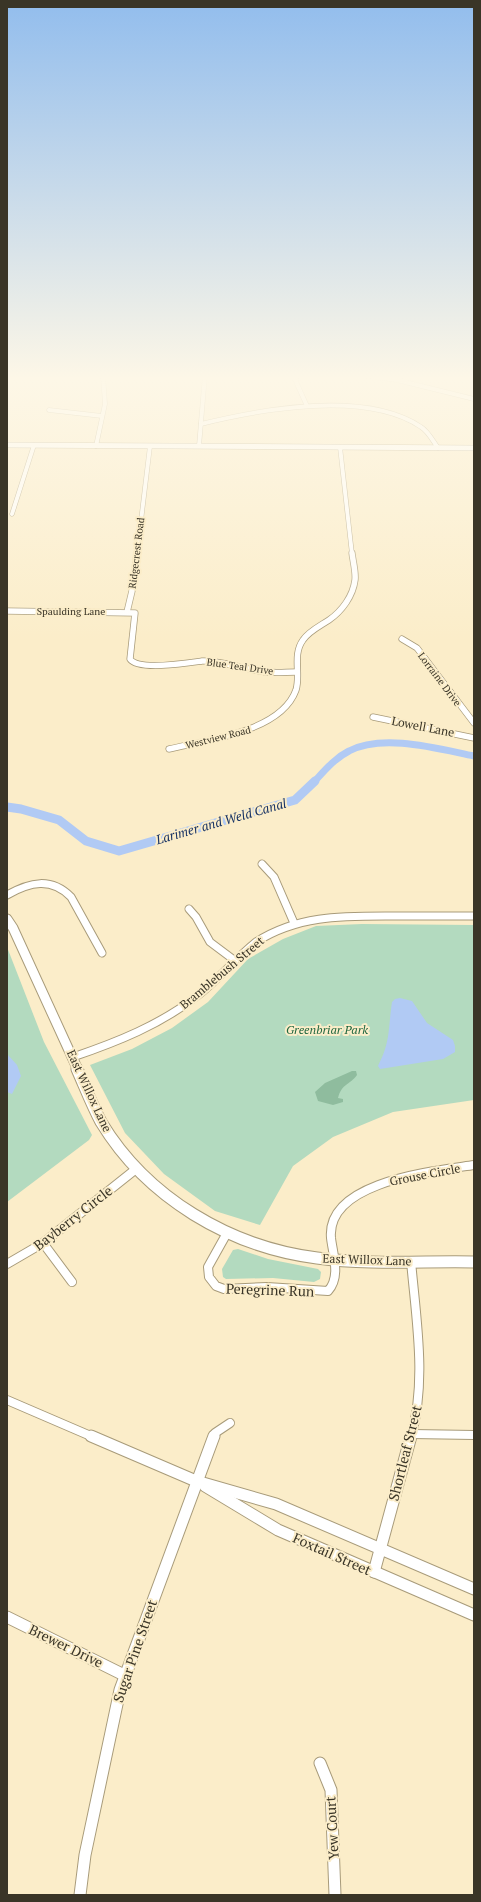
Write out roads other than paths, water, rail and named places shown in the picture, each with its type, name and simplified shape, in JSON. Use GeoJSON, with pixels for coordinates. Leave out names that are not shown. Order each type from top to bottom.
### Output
{"type":"FeatureCollection","features":[{"type":"Feature","properties":{"kind":"main road","name":"East Willox Lane"},"geometry":{"type":"LineString","coordinates":[[7,919],[13,928],[101,1121],[117,1145],[136,1169],[157,1189],[182,1208],[227,1233],[252,1243],[284,1252],[335,1260],[474,1262]]}},
{"type":"Feature","properties":{"kind":"street"},"geometry":{"type":"LineString","coordinates":[[12,514],[28,464]]}},
{"type":"Feature","properties":{"kind":"street","name":"Ridgecrest Road"},"geometry":{"type":"LineString","coordinates":[[127,612],[132,585],[148,464]]}},
{"type":"Feature","properties":{"kind":"street","name":"Westview Road"},"geometry":{"type":"LineString","coordinates":[[169,749],[238,733],[265,723],[280,713],[293,698],[297,688],[297,650],[300,643],[307,635],[338,613],[350,597],[355,580],[342,464]]}},
{"type":"Feature","properties":{"kind":"street","name":"Spaulding Lane"},"geometry":{"type":"LineString","coordinates":[[7,611],[127,612],[136,615],[130,659],[134,664]]}},
{"type":"Feature","properties":{"kind":"street","name":"Lorraine Drive"},"geometry":{"type":"LineString","coordinates":[[402,638],[417,648],[474,723]]}},
{"type":"Feature","properties":{"kind":"street","name":"Blue Teal Drive"},"geometry":{"type":"LineString","coordinates":[[134,664],[165,665],[205,661],[255,670],[298,672]]}},
{"type":"Feature","properties":{"kind":"street","name":"Lowell Lane"},"geometry":{"type":"LineString","coordinates":[[373,717],[474,738]]}},
{"type":"Feature","properties":{"kind":"street"},"geometry":{"type":"LineString","coordinates":[[262,864],[274,877],[294,923]]}},
{"type":"Feature","properties":{"kind":"street"},"geometry":{"type":"LineString","coordinates":[[7,895],[21,887],[46,883],[64,890],[71,897],[102,953]]}},
{"type":"Feature","properties":{"kind":"street"},"geometry":{"type":"LineString","coordinates":[[188,909],[196,917],[210,942],[234,960]]}},
{"type":"Feature","properties":{"kind":"street","name":"Bramblebush Street"},"geometry":{"type":"LineString","coordinates":[[73,1057],[128,1037],[161,1021],[197,996],[234,960],[262,938],[294,923],[336,916],[474,916]]}},
{"type":"Feature","properties":{"kind":"street","name":"Grouse Circle"},"geometry":{"type":"LineString","coordinates":[[335,1260],[330,1231],[337,1213],[352,1199],[383,1183],[402,1177],[474,1165]]}},
{"type":"Feature","properties":{"kind":"street","name":"Bayberry Circle"},"geometry":{"type":"LineString","coordinates":[[7,1264],[43,1243],[136,1169]]}},
{"type":"Feature","properties":{"kind":"street","name":"Peregrine Run"},"geometry":{"type":"LineString","coordinates":[[227,1233],[208,1267],[209,1277],[213,1284],[220,1288],[266,1287],[324,1292],[330,1289],[334,1283],[335,1260]]}},
{"type":"Feature","properties":{"kind":"street"},"geometry":{"type":"LineString","coordinates":[[43,1243],[72,1282]]}},
{"type":"Feature","properties":{"kind":"street","name":"Shortleaf Street"},"geometry":{"type":"LineString","coordinates":[[374,1572],[412,1434],[419,1396],[420,1373],[411,1261]]}},
{"type":"Feature","properties":{"kind":"street","name":"Foxtail Street"},"geometry":{"type":"LineString","coordinates":[[7,1400],[196,1481],[276,1504],[474,1589]]}},
{"type":"Feature","properties":{"kind":"street","name":"Sugar Pine Street"},"geometry":{"type":"LineString","coordinates":[[80,1895],[85,1855],[114,1713],[196,1481],[215,1433],[230,1423]]}},
{"type":"Feature","properties":{"kind":"street"},"geometry":{"type":"LineString","coordinates":[[412,1434],[474,1435]]}},
{"type":"Feature","properties":{"kind":"street","name":"Foxtail Street"},"geometry":{"type":"LineString","coordinates":[[196,1481],[278,1530],[474,1615]]}},
{"type":"Feature","properties":{"kind":"street","name":"Brewer Drive"},"geometry":{"type":"LineString","coordinates":[[7,1617],[126,1676]]}},
{"type":"Feature","properties":{"kind":"street","name":"Yew Court"},"geometry":{"type":"LineString","coordinates":[[320,1763],[331,1790],[335,1895]]}},
{"type":"Feature","properties":{"kind":"water"},"geometry":{"type":"Polygon","coordinates":[[[400,998],[412,1001],[427,1023],[453,1040],[455,1052],[443,1059],[380,1069],[378,1066],[387,1042],[392,1002],[395,999],[400,998]]]}},
{"type":"Feature","properties":{"kind":"water"},"geometry":{"type":"Polygon","coordinates":[[[7,1051],[8,1055],[17,1065],[21,1076],[12,1094],[7,1092],[7,1051]]]}},
{"type":"Feature","properties":{"kind":"waterway","name":"Larimer and Weld Canal"},"geometry":{"type":"LineString","coordinates":[[314,782],[339,757],[349,751],[378,743],[411,744],[474,756]]}},
{"type":"Feature","properties":{"kind":"waterway","name":"Larimer and Weld Canal"},"geometry":{"type":"LineString","coordinates":[[7,807],[21,809],[59,820],[86,841],[119,851],[295,800],[314,782]]}},
{"type":"Feature","properties":{"kind":"park label","name":"Greenbriar Park"},"geometry":{"type":"Point","coordinates":[327,1030]}}]}
